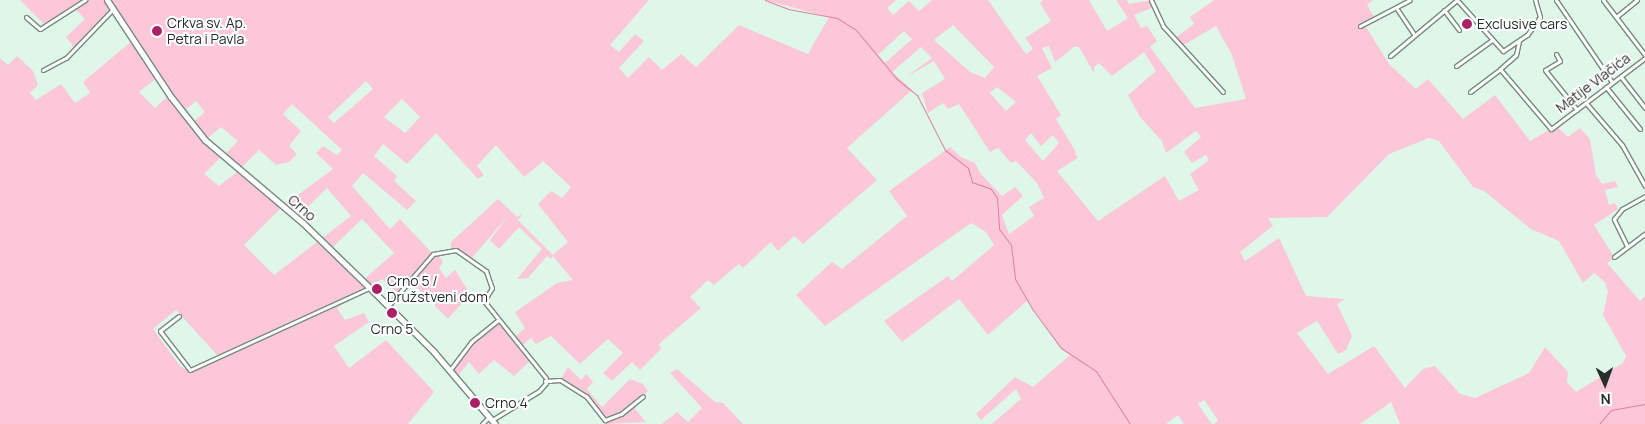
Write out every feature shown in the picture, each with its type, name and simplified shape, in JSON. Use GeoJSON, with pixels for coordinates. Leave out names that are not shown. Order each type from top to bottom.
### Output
{"type":"FeatureCollection","features":[{"type":"Feature","properties":{"kind":"street"},"geometry":{"type":"LineString","coordinates":[[26,17],[40,28],[85,0]]}},
{"type":"Feature","properties":{"kind":"street","name":"Crno"},"geometry":{"type":"LineString","coordinates":[[107,0],[170,97],[205,140],[303,223],[370,288],[450,370],[492,420]]}},
{"type":"Feature","properties":{"kind":"street"},"geometry":{"type":"LineString","coordinates":[[1151,0],[1163,26],[1223,92]]}},
{"type":"Feature","properties":{"kind":"street"},"geometry":{"type":"LineString","coordinates":[[1360,26],[1397,9],[1410,0]]}},
{"type":"Feature","properties":{"kind":"street"},"geometry":{"type":"LineString","coordinates":[[1390,56],[1413,33],[1457,0],[1503,51],[1519,41],[1540,17],[1535,0]]}},
{"type":"Feature","properties":{"kind":"street"},"geometry":{"type":"LineString","coordinates":[[1556,0],[1612,82]]}},
{"type":"Feature","properties":{"kind":"street"},"geometry":{"type":"LineString","coordinates":[[1603,0],[1645,56]]}},
{"type":"Feature","properties":{"kind":"street"},"geometry":{"type":"LineString","coordinates":[[1616,17],[1637,0]]}},
{"type":"Feature","properties":{"kind":"street"},"geometry":{"type":"LineString","coordinates":[[43,70],[66,58],[113,9]]}},
{"type":"Feature","properties":{"kind":"street"},"geometry":{"type":"LineString","coordinates":[[1397,9],[1413,33]]}},
{"type":"Feature","properties":{"kind":"street"},"geometry":{"type":"LineString","coordinates":[[1444,10],[1459,30]]}},
{"type":"Feature","properties":{"kind":"street"},"geometry":{"type":"LineString","coordinates":[[1456,66],[1492,40]]}},
{"type":"Feature","properties":{"kind":"street"},"geometry":{"type":"LineString","coordinates":[[1470,92],[1516,55],[1519,41]]}},
{"type":"Feature","properties":{"kind":"street"},"geometry":{"type":"LineString","coordinates":[[1556,54],[1560,61],[1545,70],[1577,110]]}},
{"type":"Feature","properties":{"kind":"street","name":"Matije Vlačića"},"geometry":{"type":"LineString","coordinates":[[1500,69],[1551,129],[1621,77],[1645,56]]}},
{"type":"Feature","properties":{"kind":"street"},"geometry":{"type":"LineString","coordinates":[[1621,77],[1645,108]]}},
{"type":"Feature","properties":{"kind":"street"},"geometry":{"type":"LineString","coordinates":[[1606,87],[1640,130]]}},
{"type":"Feature","properties":{"kind":"street"},"geometry":{"type":"LineString","coordinates":[[1586,103],[1622,145],[1645,186]]}},
{"type":"Feature","properties":{"kind":"street"},"geometry":{"type":"LineString","coordinates":[[1627,246],[1614,219],[1622,209],[1645,196]]}},
{"type":"Feature","properties":{"kind":"street"},"geometry":{"type":"LineString","coordinates":[[1614,257],[1645,234]]}},
{"type":"Feature","properties":{"kind":"street"},"geometry":{"type":"LineString","coordinates":[[388,306],[433,254],[451,249],[486,271],[492,288],[484,301],[550,381]]}},
{"type":"Feature","properties":{"kind":"street"},"geometry":{"type":"LineString","coordinates":[[179,316],[160,332],[190,370],[370,288]]}},
{"type":"Feature","properties":{"kind":"street"},"geometry":{"type":"LineString","coordinates":[[450,370],[471,342],[498,320]]}},
{"type":"Feature","properties":{"kind":"street"},"geometry":{"type":"LineString","coordinates":[[546,378],[546,383]]}},
{"type":"Feature","properties":{"kind":"street"},"geometry":{"type":"LineString","coordinates":[[482,424],[492,420],[516,402],[534,395],[550,381],[560,380],[586,396],[605,420],[621,414],[643,396]]}},
{"type":"Feature","properties":{"kind":"shaded area"},"geometry":{"type":"Polygon","coordinates":[[[20,0],[649,0],[610,45],[619,52],[635,34],[644,41],[619,68],[628,78],[649,57],[662,70],[681,54],[696,67],[739,25],[808,54],[829,17],[765,0],[896,0],[887,8],[893,15],[909,1],[919,11],[932,0],[988,0],[1026,54],[1033,49],[1025,38],[1051,21],[1040,3],[1043,0],[1089,0],[1107,31],[1128,18],[1116,0],[1127,0],[1129,4],[1151,0],[1154,7],[1134,15],[1141,28],[1147,26],[1157,41],[1150,47],[1195,108],[1246,99],[1232,55],[1216,26],[1180,47],[1174,39],[1194,24],[1190,17],[1214,0],[1373,0],[1367,5],[1375,19],[1364,24],[1390,65],[1416,89],[1428,79],[1463,119],[1495,95],[1530,141],[1556,126],[1568,137],[1580,128],[1590,139],[1596,175],[1602,184],[1615,181],[1618,187],[1605,190],[1609,205],[1615,203],[1618,209],[1594,225],[1614,257],[1607,263],[1640,301],[1645,296],[1645,424],[1400,424],[1391,402],[1360,424],[1214,424],[1218,420],[1204,400],[1198,404],[1212,424],[1184,424],[1178,415],[1166,424],[992,424],[1021,399],[1016,389],[981,420],[976,414],[1015,377],[1033,387],[1070,355],[1061,348],[1027,301],[988,335],[959,299],[902,342],[884,321],[948,276],[952,281],[994,245],[986,232],[971,223],[825,326],[796,295],[832,262],[842,269],[907,216],[889,191],[950,147],[961,157],[975,163],[980,173],[1002,196],[1015,187],[1023,196],[1002,215],[1009,234],[1034,216],[1029,207],[1044,198],[1037,183],[1016,161],[1011,163],[998,148],[990,152],[959,104],[948,109],[943,103],[928,113],[922,93],[945,79],[934,61],[906,77],[932,58],[921,47],[892,72],[912,90],[847,148],[877,180],[803,244],[794,236],[778,251],[771,242],[743,268],[739,264],[714,285],[708,280],[690,297],[701,308],[659,344],[661,349],[640,370],[632,362],[612,381],[603,373],[623,353],[608,339],[580,364],[551,336],[536,344],[531,338],[520,347],[531,360],[514,376],[494,360],[479,374],[469,362],[456,378],[450,370],[471,342],[498,320],[513,339],[525,328],[515,312],[557,283],[573,280],[553,256],[551,259],[547,256],[528,278],[517,279],[542,249],[519,227],[499,249],[490,240],[509,215],[470,260],[451,249],[451,242],[498,199],[517,217],[523,214],[518,220],[553,255],[568,242],[538,204],[551,191],[562,198],[571,187],[543,161],[524,177],[496,145],[477,166],[484,175],[478,179],[436,133],[407,164],[383,144],[374,156],[397,176],[394,181],[416,201],[407,210],[363,173],[352,186],[390,229],[400,219],[433,254],[438,253],[443,262],[439,268],[446,278],[455,270],[470,294],[448,319],[411,282],[400,295],[382,279],[337,308],[345,320],[364,313],[369,322],[334,346],[349,368],[386,340],[434,392],[408,424],[0,424],[0,58],[8,65],[17,56],[33,71],[38,85],[30,93],[36,100],[61,84],[75,103],[90,93],[83,82],[134,39],[113,9],[75,49],[66,37],[85,19],[74,8],[47,27],[20,0]],[[953,25],[934,40],[970,72],[985,78],[994,67],[953,25]],[[904,31],[878,55],[885,63],[912,39],[904,31]],[[1049,46],[1042,48],[1052,68],[1037,76],[1061,115],[1056,119],[1076,152],[1079,151],[1075,153],[1078,158],[1057,171],[1098,221],[1165,176],[1179,201],[1199,190],[1190,174],[1209,160],[1206,155],[1192,163],[1184,152],[1201,137],[1196,131],[1166,153],[1162,141],[1140,117],[1128,95],[1156,71],[1144,52],[1112,76],[1099,63],[1094,67],[1094,73],[1079,47],[1074,47],[1055,62],[1049,46]],[[158,77],[139,92],[155,108],[169,95],[158,77]],[[366,81],[328,117],[334,123],[373,89],[366,81]],[[997,87],[990,93],[1006,111],[1016,102],[997,87]],[[402,99],[384,117],[405,133],[420,117],[402,99]],[[196,101],[183,112],[192,123],[205,112],[196,101]],[[292,104],[283,114],[301,131],[289,146],[297,154],[289,162],[276,165],[259,150],[238,171],[283,206],[333,169],[316,153],[323,146],[337,155],[342,150],[292,104]],[[221,127],[205,140],[222,156],[204,174],[219,186],[238,171],[222,157],[238,141],[221,127]],[[1031,133],[1025,140],[1043,161],[1059,143],[1053,135],[1041,146],[1031,133]],[[1429,138],[1389,154],[1327,217],[1268,218],[1273,226],[1240,252],[1245,261],[1279,238],[1306,296],[1345,299],[1337,304],[1352,336],[1346,350],[1338,354],[1317,321],[1297,333],[1328,374],[1374,346],[1405,388],[1423,369],[1435,366],[1460,394],[1475,398],[1529,373],[1545,347],[1568,372],[1567,382],[1576,392],[1623,363],[1626,356],[1603,315],[1608,292],[1605,282],[1594,273],[1583,283],[1559,241],[1531,229],[1484,191],[1473,187],[1439,141],[1429,138]],[[327,188],[297,218],[282,207],[244,245],[274,275],[351,216],[327,188]],[[362,219],[330,250],[362,281],[394,253],[362,219]],[[176,310],[153,329],[180,366],[191,372],[220,358],[176,310]]]}},
{"type":"Feature","properties":{"kind":"shaded area"},"geometry":{"type":"Polygon","coordinates":[[[568,367],[581,380],[586,374],[593,382],[587,389],[602,407],[630,379],[643,384],[648,391],[632,405],[646,422],[607,424],[586,396],[560,380],[568,367]]]}},
{"type":"Feature","properties":{"kind":"shaded area"},"geometry":{"type":"Polygon","coordinates":[[[677,369],[715,402],[723,403],[743,424],[662,424],[677,412],[688,422],[702,408],[670,373],[677,369]]]}},
{"type":"Feature","properties":{"kind":"waterway"},"geometry":{"type":"LineString","coordinates":[[765,0],[788,9],[837,18],[856,30],[897,79],[917,95],[945,150],[968,168],[972,182],[991,189],[997,198],[999,229],[1011,245],[1015,279],[1033,310],[1061,348],[1096,371],[1130,424]]}},
{"type":"Feature","properties":{"kind":"waterway"},"geometry":{"type":"LineString","coordinates":[[1599,424],[1611,410],[1645,404]]}},
{"type":"Feature","properties":{"kind":"place","name":"Exclusive cars"},"geometry":{"type":"Point","coordinates":[1467,24]}},
{"type":"Feature","properties":{"kind":"place","name":"Crkva sv. Ap. Petra i Pavla"},"geometry":{"type":"Point","coordinates":[157,31]}},
{"type":"Feature","properties":{"kind":"place","name":"Crno 5 / Družstveni dom"},"geometry":{"type":"Point","coordinates":[377,289]}},
{"type":"Feature","properties":{"kind":"place","name":"Crno 5"},"geometry":{"type":"Point","coordinates":[392,313]}},
{"type":"Feature","properties":{"kind":"place","name":"Crno 4"},"geometry":{"type":"Point","coordinates":[475,403]}}]}
